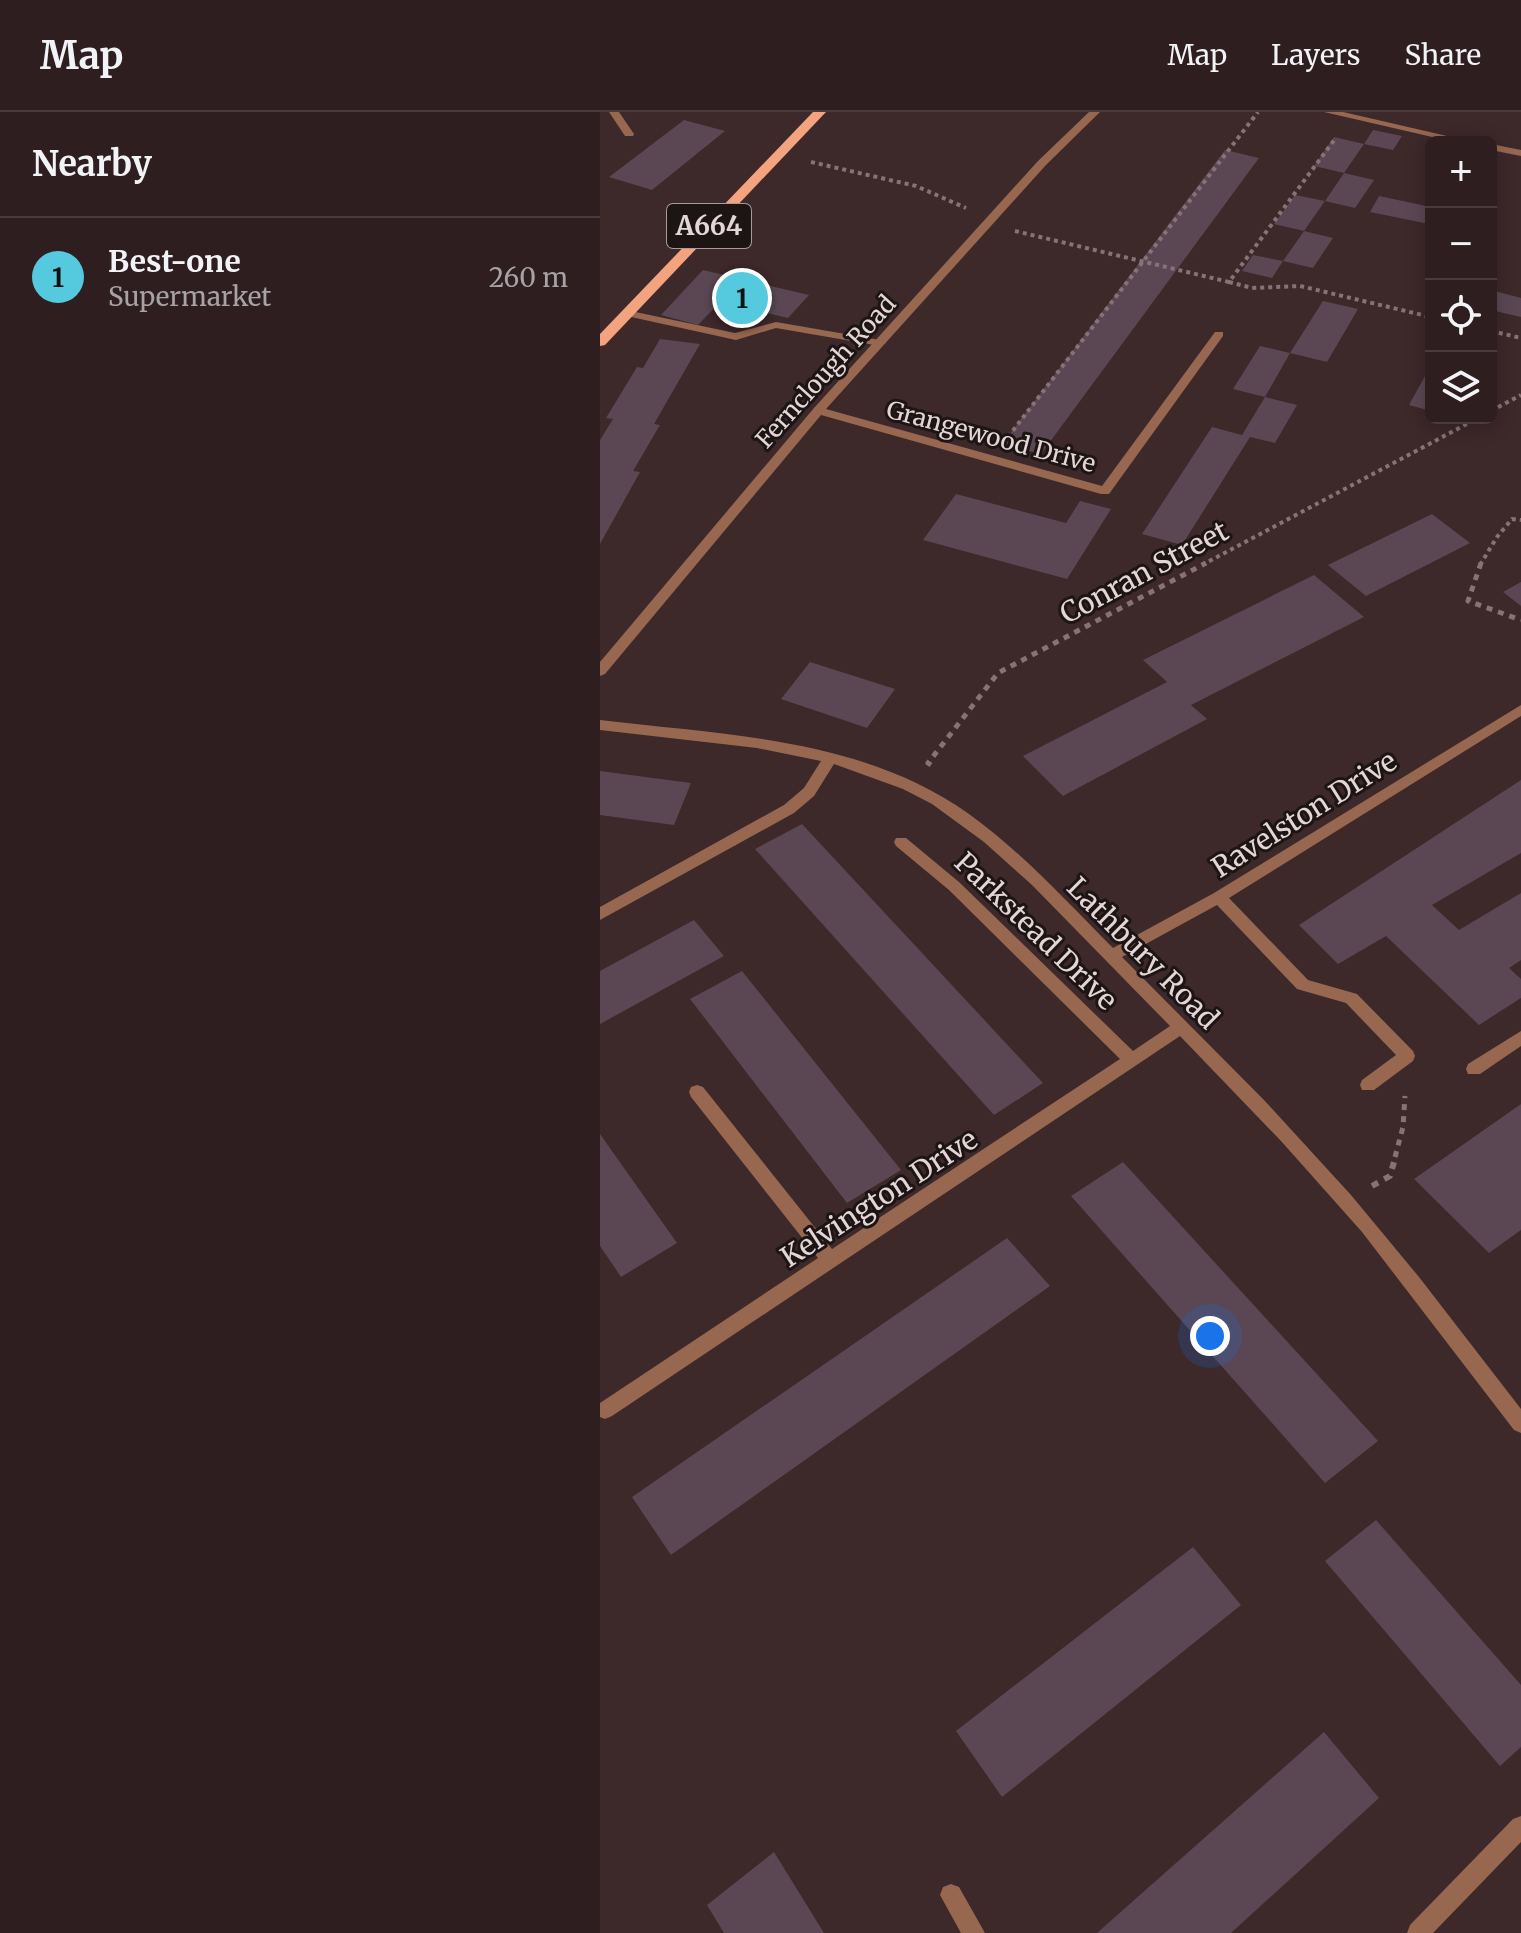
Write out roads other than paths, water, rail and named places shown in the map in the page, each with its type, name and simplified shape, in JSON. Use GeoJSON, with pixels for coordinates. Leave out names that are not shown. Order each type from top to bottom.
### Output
{"type":"FeatureCollection","features":[{"type":"Feature","properties":{"kind":"main road","name":"A664"},"geometry":{"type":"LineString","coordinates":[[600,342],[820,112]]}},
{"type":"Feature","properties":{"kind":"street"},"geometry":{"type":"LineString","coordinates":[[614,112],[629,134]]}},
{"type":"Feature","properties":{"kind":"street","name":"Fernclough Road"},"geometry":{"type":"LineString","coordinates":[[600,671],[818,411],[1042,163],[1095,112]]}},
{"type":"Feature","properties":{"kind":"street"},"geometry":{"type":"LineString","coordinates":[[1329,112],[1440,136]]}},
{"type":"Feature","properties":{"kind":"street"},"geometry":{"type":"LineString","coordinates":[[1497,148],[1521,153]]}},
{"type":"Feature","properties":{"kind":"street"},"geometry":{"type":"LineString","coordinates":[[626,313],[736,337],[776,325],[880,343]]}},
{"type":"Feature","properties":{"kind":"street","name":"Grangewood Drive"},"geometry":{"type":"LineString","coordinates":[[818,411],[1105,491],[1219,334]]}},
{"type":"Feature","properties":{"kind":"street","name":"Ravelston Drive"},"geometry":{"type":"LineString","coordinates":[[1111,956],[1219,897],[1521,710]]}},
{"type":"Feature","properties":{"kind":"street","name":"Lathbury Road"},"geometry":{"type":"LineString","coordinates":[[600,725],[778,748],[830,758],[909,785],[965,816],[1002,847],[1111,956],[1346,1200],[1521,1424]]}},
{"type":"Feature","properties":{"kind":"street"},"geometry":{"type":"LineString","coordinates":[[600,914],[789,809],[809,792],[830,758]]}},
{"type":"Feature","properties":{"kind":"street","name":"Parkstead Drive"},"geometry":{"type":"LineString","coordinates":[[901,842],[954,886],[1133,1061]]}},
{"type":"Feature","properties":{"kind":"street"},"geometry":{"type":"LineString","coordinates":[[1219,897],[1303,985],[1351,998],[1407,1056],[1368,1085]]}},
{"type":"Feature","properties":{"kind":"street","name":"Kelvington Drive"},"geometry":{"type":"LineString","coordinates":[[605,1410],[1181,1027]]}},
{"type":"Feature","properties":{"kind":"street"},"geometry":{"type":"LineString","coordinates":[[1474,1069],[1521,1038]]}},
{"type":"Feature","properties":{"kind":"street"},"geometry":{"type":"LineString","coordinates":[[697,1092],[831,1261]]}},
{"type":"Feature","properties":{"kind":"street"},"geometry":{"type":"LineString","coordinates":[[1418,1933],[1521,1827]]}},
{"type":"Feature","properties":{"kind":"street"},"geometry":{"type":"LineString","coordinates":[[951,1895],[974,1933]]}},
{"type":"Feature","properties":{"kind":"place","name":"Best-one"},"geometry":{"type":"Point","coordinates":[742,298]}}]}
